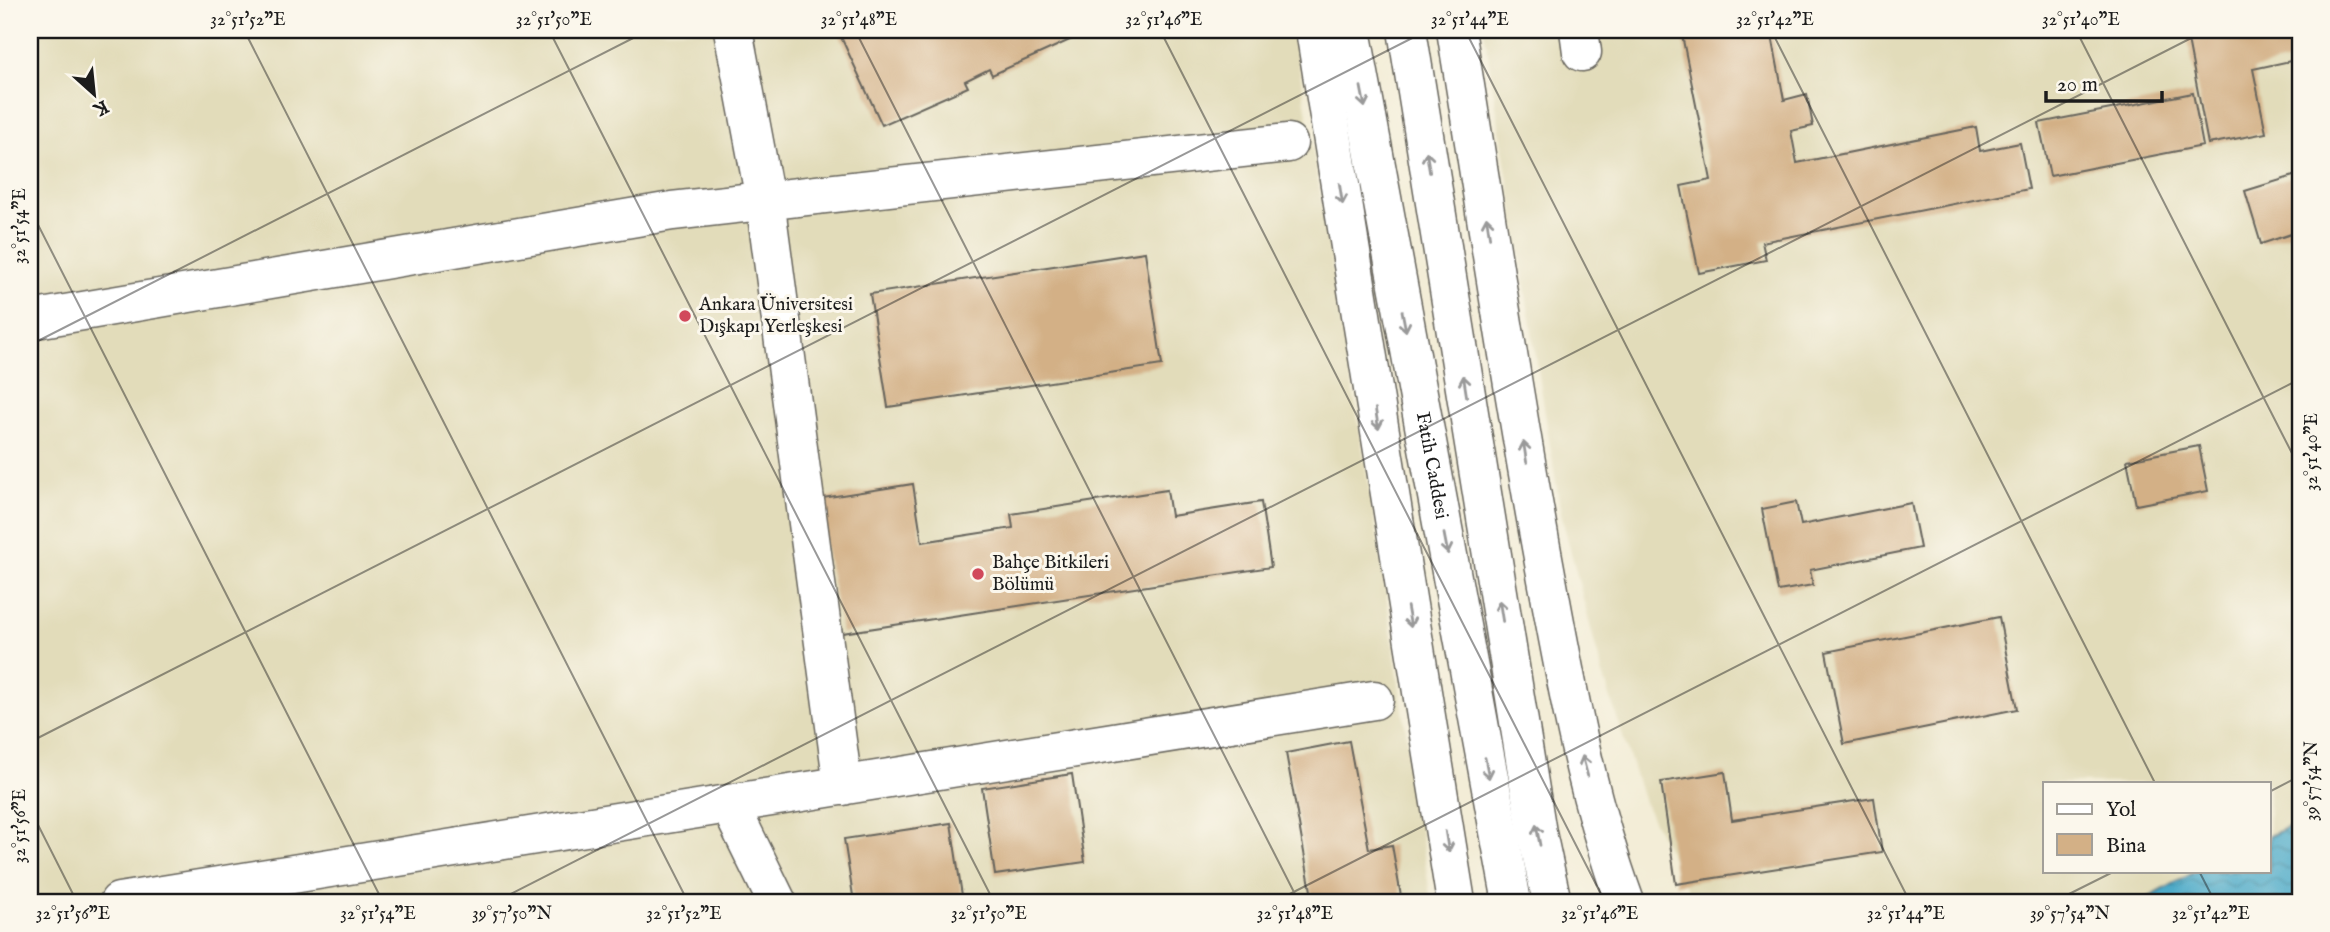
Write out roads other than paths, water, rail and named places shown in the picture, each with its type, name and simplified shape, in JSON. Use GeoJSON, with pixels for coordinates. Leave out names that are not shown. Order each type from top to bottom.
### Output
{"type":"FeatureCollection","features":[{"type":"Feature","properties":{"kind":"main road"},"geometry":{"type":"LineString","coordinates":[[733,30],[765,200],[843,786]]}},
{"type":"Feature","properties":{"kind":"main road"},"geometry":{"type":"LineString","coordinates":[[1315,30],[1456,902]]}},
{"type":"Feature","properties":{"kind":"main road","name":"Fatih Caddesi"},"geometry":{"type":"LineString","coordinates":[[1350,30],[1512,902]]}},
{"type":"Feature","properties":{"kind":"main road"},"geometry":{"type":"LineString","coordinates":[[1407,30],[1537,833],[1552,902]]}},
{"type":"Feature","properties":{"kind":"main road"},"geometry":{"type":"LineString","coordinates":[[1456,30],[1536,519],[1572,717],[1612,866],[1625,902]]}},
{"type":"Feature","properties":{"kind":"main road"},"geometry":{"type":"LineString","coordinates":[[30,320],[671,211],[1288,143]]}},
{"type":"Feature","properties":{"kind":"main road"},"geometry":{"type":"LineString","coordinates":[[120,902],[1374,700]]}},
{"type":"Feature","properties":{"kind":"main road"},"geometry":{"type":"LineString","coordinates":[[729,804],[777,902]]}},
{"type":"Feature","properties":{"kind":"water"},"geometry":{"type":"Polygon","coordinates":[[[2300,822],[2300,902],[2141,902],[2195,872],[2270,872],[2270,836],[2300,822]]]}},
{"type":"Feature","properties":{"kind":"place","name":"Ankara Üniversitesi Dışkapı Yerleşkesi"},"geometry":{"type":"Point","coordinates":[685,316]}},
{"type":"Feature","properties":{"kind":"place","name":"Bahçe Bitkileri Bölümü"},"geometry":{"type":"Point","coordinates":[978,574]}}]}
